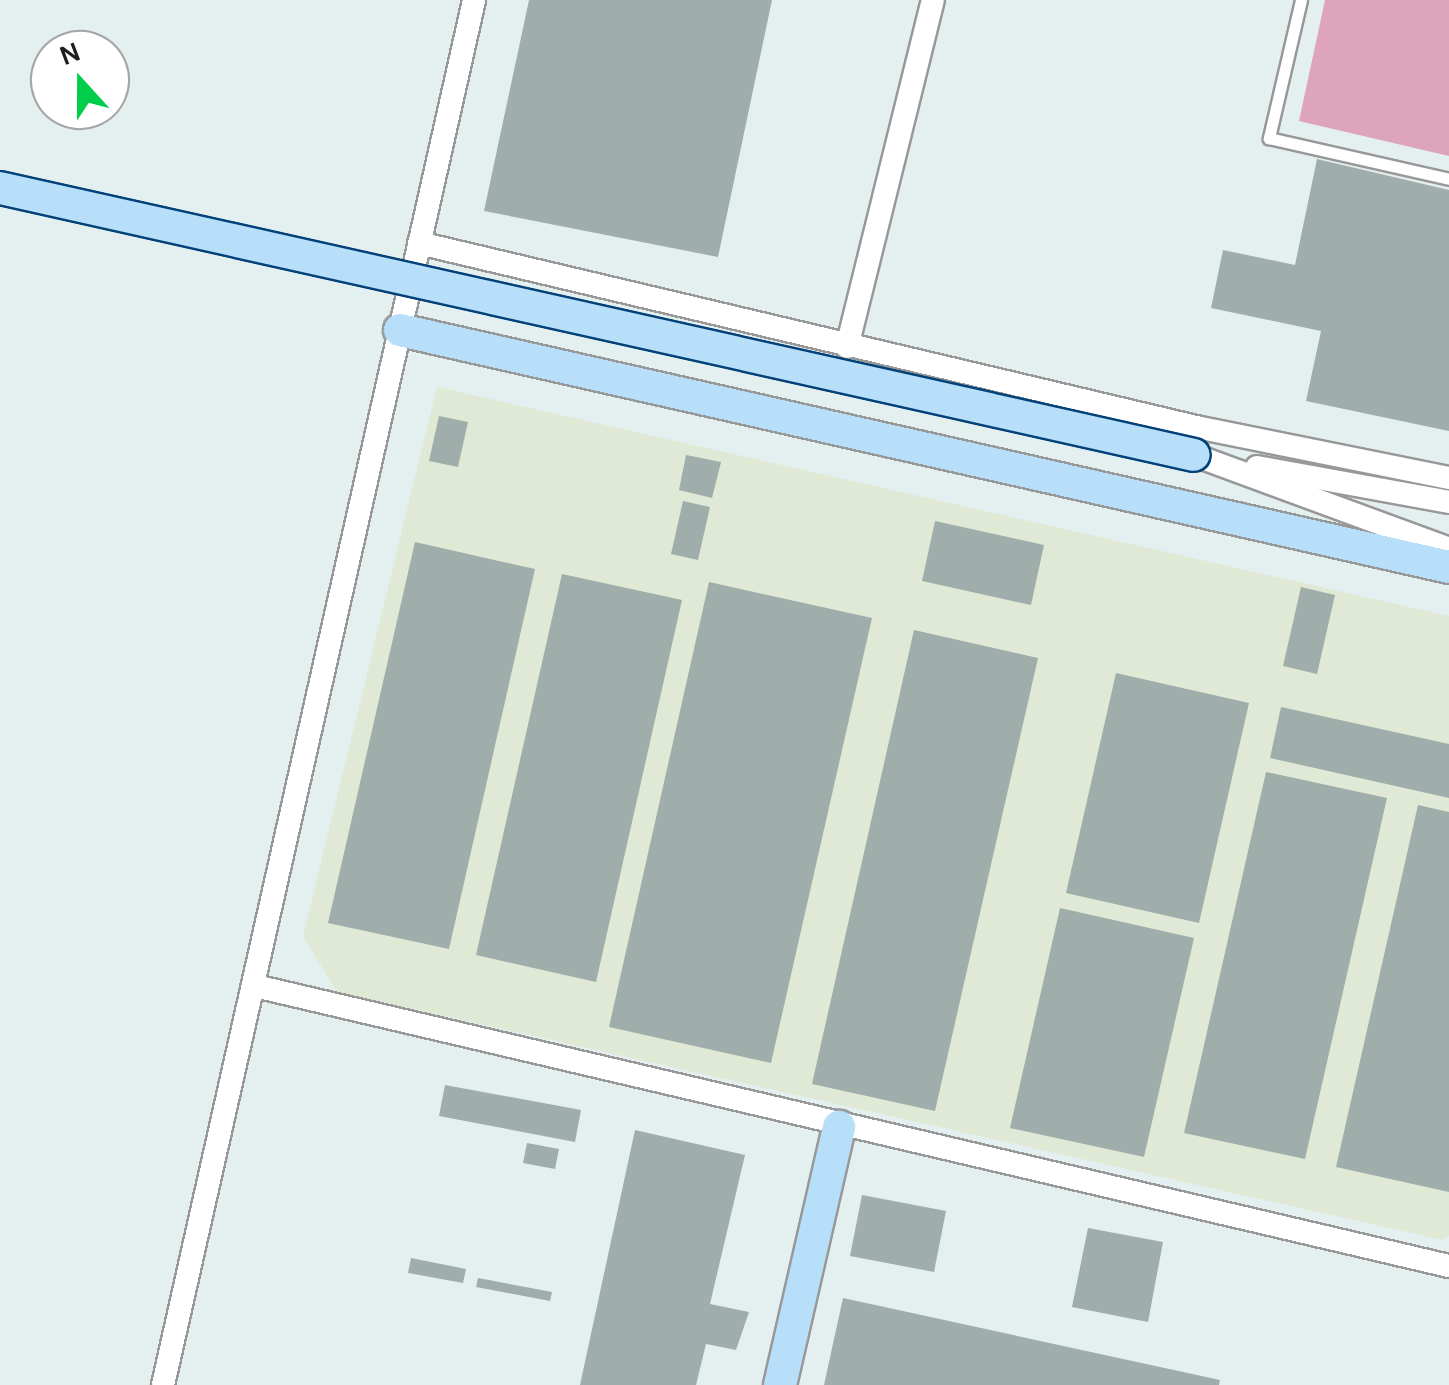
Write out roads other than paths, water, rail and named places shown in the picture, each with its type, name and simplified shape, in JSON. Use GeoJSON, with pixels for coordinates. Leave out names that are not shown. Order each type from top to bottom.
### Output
{"type":"FeatureCollection","features":[{"type":"Feature","properties":{"kind":"street"},"geometry":{"type":"LineString","coordinates":[[163,1385],[474,0]]}},
{"type":"Feature","properties":{"kind":"street"},"geometry":{"type":"LineString","coordinates":[[847,347],[933,0]]}},
{"type":"Feature","properties":{"kind":"street"},"geometry":{"type":"LineString","coordinates":[[0,188],[1194,455],[1449,502]]}},
{"type":"Feature","properties":{"kind":"street"},"geometry":{"type":"LineString","coordinates":[[419,243],[847,347],[1449,478]]}},
{"type":"Feature","properties":{"kind":"street"},"geometry":{"type":"LineString","coordinates":[[400,330],[1449,567]]}},
{"type":"Feature","properties":{"kind":"street"},"geometry":{"type":"LineString","coordinates":[[1194,455],[1449,550]]}},
{"type":"Feature","properties":{"kind":"street"},"geometry":{"type":"LineString","coordinates":[[255,986],[1449,1266]]}},
{"type":"Feature","properties":{"kind":"street"},"geometry":{"type":"LineString","coordinates":[[780,1385],[839,1126]]}},
{"type":"Feature","properties":{"kind":"lane"},"geometry":{"type":"LineString","coordinates":[[1301,0],[1269,138],[1449,179]]}}]}
